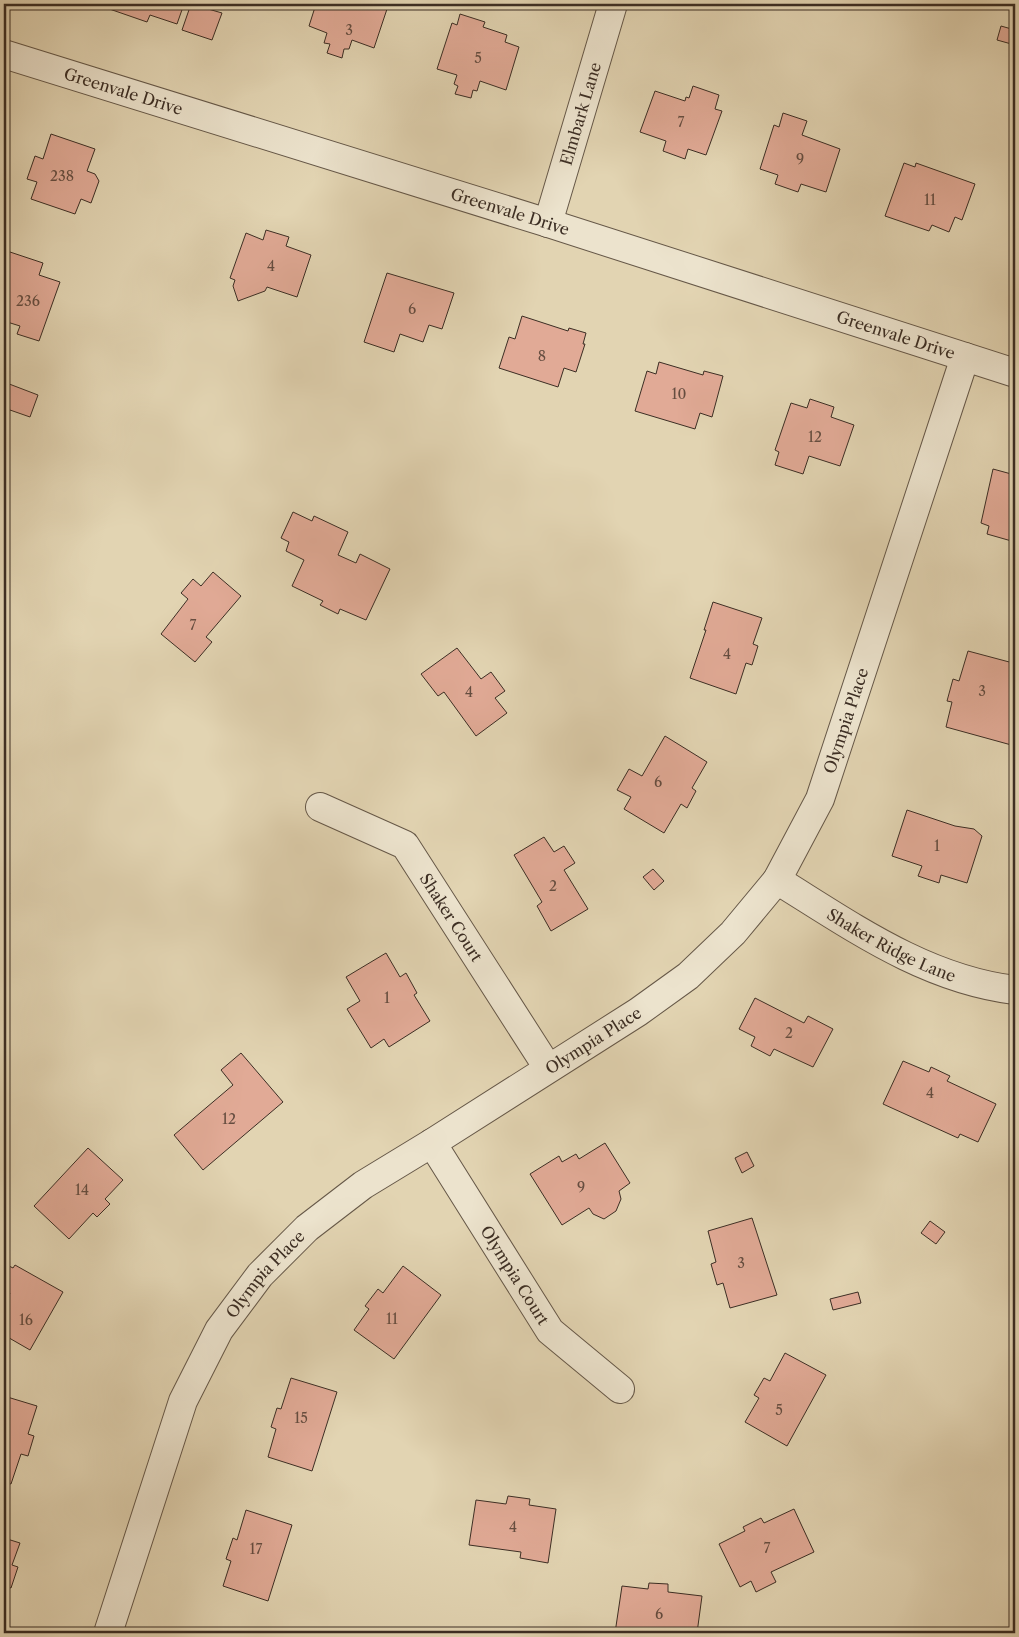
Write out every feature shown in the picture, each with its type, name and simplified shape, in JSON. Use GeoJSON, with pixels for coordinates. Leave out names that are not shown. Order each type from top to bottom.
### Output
{"type":"FeatureCollection","features":[{"type":"Feature","properties":{"kind":"street","name":"Elmbark Lane"},"geometry":{"type":"LineString","coordinates":[[548,223],[613,4]]}},
{"type":"Feature","properties":{"kind":"street","name":"Greenvale Drive"},"geometry":{"type":"LineString","coordinates":[[4,54],[548,223],[1015,373]]}},
{"type":"Feature","properties":{"kind":"street","name":"Olympia Place"},"geometry":{"type":"LineString","coordinates":[[108,1633],[183,1401],[218,1330],[260,1275],[307,1228],[363,1185],[638,1012],[688,976],[733,933],[777,880],[820,799],[965,357]]}},
{"type":"Feature","properties":{"kind":"street","name":"Shaker Court"},"geometry":{"type":"LineString","coordinates":[[320,807],[405,845],[548,1068]]}},
{"type":"Feature","properties":{"kind":"street","name":"Shaker Ridge Lane"},"geometry":{"type":"LineString","coordinates":[[777,880],[871,939],[929,969],[992,987],[1015,990]]}},
{"type":"Feature","properties":{"kind":"street","name":"Olympia Court"},"geometry":{"type":"LineString","coordinates":[[432,1143],[550,1331],[620,1389]]}},
{"type":"Feature","properties":{"kind":"building"},"geometry":{"type":"Polygon","coordinates":[[[95,4],[184,4],[177,24],[150,15],[147,22],[95,4]]]}},
{"type":"Feature","properties":{"kind":"building"},"geometry":{"type":"Polygon","coordinates":[[[191,4],[222,13],[212,40],[182,30],[191,4]]]}},
{"type":"Feature","properties":{"kind":"building"},"geometry":{"type":"Polygon","coordinates":[[[316,4],[388,6],[374,48],[352,40],[349,49],[344,49],[342,58],[327,53],[330,44],[324,43],[327,33],[309,26],[316,4]]]}},
{"type":"Feature","properties":{"kind":"building"},"geometry":{"type":"Polygon","coordinates":[[[460,14],[485,22],[483,27],[507,35],[505,42],[519,47],[506,90],[480,81],[477,91],[473,90],[471,98],[455,94],[458,86],[454,84],[457,75],[437,69],[452,23],[457,25],[460,14]]]}},
{"type":"Feature","properties":{"kind":"building"},"geometry":{"type":"Polygon","coordinates":[[[1001,26],[1015,30],[1015,45],[997,40],[1001,26]]]}},
{"type":"Feature","properties":{"kind":"building"},"geometry":{"type":"Polygon","coordinates":[[[693,86],[719,95],[715,109],[722,111],[706,155],[688,149],[685,159],[663,151],[666,141],[640,132],[655,91],[685,101],[686,97],[689,98],[693,86]]]}},
{"type":"Feature","properties":{"kind":"building"},"geometry":{"type":"Polygon","coordinates":[[[783,113],[807,121],[802,135],[840,149],[826,192],[801,184],[798,192],[775,184],[778,175],[760,169],[774,125],[779,127],[783,113]]]}},
{"type":"Feature","properties":{"kind":"building"},"geometry":{"type":"Polygon","coordinates":[[[51,134],[95,149],[87,171],[95,174],[99,181],[91,203],[81,199],[75,214],[31,199],[37,182],[27,179],[35,156],[43,159],[51,134]]]}},
{"type":"Feature","properties":{"kind":"building"},"geometry":{"type":"Polygon","coordinates":[[[904,163],[915,167],[916,163],[975,184],[962,220],[955,217],[949,232],[932,225],[929,231],[885,216],[904,163]]]}},
{"type":"Feature","properties":{"kind":"building"},"geometry":{"type":"Polygon","coordinates":[[[266,230],[289,237],[286,246],[311,255],[297,297],[267,287],[265,291],[238,301],[233,286],[235,280],[230,278],[246,233],[263,240],[266,230]]]}},
{"type":"Feature","properties":{"kind":"building"},"geometry":{"type":"Polygon","coordinates":[[[4,250],[43,263],[39,275],[60,282],[39,341],[17,334],[20,326],[4,321],[4,250]]]}},
{"type":"Feature","properties":{"kind":"building"},"geometry":{"type":"Polygon","coordinates":[[[387,273],[454,293],[442,329],[429,325],[423,342],[400,334],[394,352],[364,342],[387,273]]]}},
{"type":"Feature","properties":{"kind":"building"},"geometry":{"type":"Polygon","coordinates":[[[522,316],[568,331],[569,328],[586,333],[583,344],[585,344],[576,372],[564,368],[558,387],[499,368],[509,337],[515,339],[522,316]]]}},
{"type":"Feature","properties":{"kind":"building"},"geometry":{"type":"Polygon","coordinates":[[[659,362],[703,375],[704,371],[723,376],[712,417],[700,413],[695,429],[635,411],[647,371],[656,374],[659,362]]]}},
{"type":"Feature","properties":{"kind":"building"},"geometry":{"type":"Polygon","coordinates":[[[4,382],[38,395],[30,417],[10,410],[4,427],[4,382]]]}},
{"type":"Feature","properties":{"kind":"building"},"geometry":{"type":"Polygon","coordinates":[[[810,399],[834,407],[831,417],[854,425],[840,466],[809,456],[803,474],[775,465],[779,452],[775,450],[791,403],[807,408],[810,399]]]}},
{"type":"Feature","properties":{"kind":"building"},"geometry":{"type":"Polygon","coordinates":[[[993,469],[1015,475],[1015,542],[987,534],[989,526],[981,523],[993,469]]]}},
{"type":"Feature","properties":{"kind":"building"},"geometry":{"type":"Polygon","coordinates":[[[293,512],[312,521],[314,516],[348,532],[338,555],[356,563],[360,554],[390,569],[366,620],[340,609],[338,614],[320,605],[323,601],[292,586],[304,560],[286,551],[289,542],[281,538],[293,512]]]}},
{"type":"Feature","properties":{"kind":"building"},"geometry":{"type":"Polygon","coordinates":[[[213,572],[241,596],[206,637],[212,642],[195,662],[161,634],[188,599],[181,593],[193,579],[201,586],[213,572]]]}},
{"type":"Feature","properties":{"kind":"building"},"geometry":{"type":"Polygon","coordinates":[[[713,602],[762,618],[753,644],[758,646],[752,665],[746,663],[736,694],[690,678],[713,602]]]}},
{"type":"Feature","properties":{"kind":"building"},"geometry":{"type":"Polygon","coordinates":[[[457,648],[481,679],[491,672],[505,691],[495,698],[507,713],[476,736],[444,692],[438,696],[421,674],[457,648]]]}},
{"type":"Feature","properties":{"kind":"building"},"geometry":{"type":"Polygon","coordinates":[[[968,651],[1013,663],[1012,666],[1015,667],[1015,746],[946,727],[952,702],[947,701],[953,679],[959,681],[968,651]]]}},
{"type":"Feature","properties":{"kind":"building"},"geometry":{"type":"Polygon","coordinates":[[[665,736],[707,762],[692,788],[696,791],[687,808],[681,804],[664,833],[624,809],[631,797],[617,790],[629,769],[642,776],[665,736]]]}},
{"type":"Feature","properties":{"kind":"building"},"geometry":{"type":"Polygon","coordinates":[[[907,810],[955,826],[974,829],[982,836],[967,883],[941,875],[939,883],[918,876],[922,866],[892,856],[907,810]]]}},
{"type":"Feature","properties":{"kind":"building"},"geometry":{"type":"Polygon","coordinates":[[[544,837],[554,852],[564,846],[575,863],[564,870],[588,909],[551,931],[537,906],[542,902],[514,855],[544,837]]]}},
{"type":"Feature","properties":{"kind":"building"},"geometry":{"type":"Polygon","coordinates":[[[653,869],[664,881],[654,890],[643,877],[653,869]]]}},
{"type":"Feature","properties":{"kind":"building"},"geometry":{"type":"Polygon","coordinates":[[[4,887],[10,894],[4,900],[4,887]]]}},
{"type":"Feature","properties":{"kind":"building"},"geometry":{"type":"Polygon","coordinates":[[[386,953],[400,977],[406,973],[417,993],[414,995],[430,1021],[389,1047],[384,1039],[371,1048],[347,1009],[360,1001],[346,977],[386,953]]]}},
{"type":"Feature","properties":{"kind":"building"},"geometry":{"type":"Polygon","coordinates":[[[755,998],[804,1023],[808,1016],[833,1029],[813,1067],[774,1049],[770,1056],[751,1046],[755,1037],[739,1029],[755,998]]]}},
{"type":"Feature","properties":{"kind":"building"},"geometry":{"type":"Polygon","coordinates":[[[241,1053],[283,1102],[203,1170],[174,1135],[233,1085],[221,1070],[241,1053]]]}},
{"type":"Feature","properties":{"kind":"building"},"geometry":{"type":"Polygon","coordinates":[[[903,1061],[929,1072],[931,1067],[950,1076],[947,1081],[996,1104],[978,1142],[960,1134],[958,1138],[883,1104],[903,1061]]]}},
{"type":"Feature","properties":{"kind":"building"},"geometry":{"type":"Polygon","coordinates":[[[605,1143],[630,1183],[619,1191],[621,1199],[616,1211],[604,1219],[593,1214],[589,1208],[562,1225],[530,1174],[559,1156],[562,1162],[576,1154],[579,1159],[605,1143]]]}},
{"type":"Feature","properties":{"kind":"building"},"geometry":{"type":"Polygon","coordinates":[[[88,1148],[123,1180],[105,1199],[110,1204],[97,1217],[93,1213],[69,1239],[34,1206],[88,1148]]]}},
{"type":"Feature","properties":{"kind":"building"},"geometry":{"type":"Polygon","coordinates":[[[747,1152],[754,1166],[742,1173],[735,1158],[747,1152]]]}},
{"type":"Feature","properties":{"kind":"building"},"geometry":{"type":"Polygon","coordinates":[[[752,1218],[777,1295],[730,1308],[723,1283],[717,1285],[711,1264],[716,1262],[708,1231],[752,1218]]]}},
{"type":"Feature","properties":{"kind":"building"},"geometry":{"type":"Polygon","coordinates":[[[930,1221],[945,1232],[936,1244],[921,1233],[930,1221]]]}},
{"type":"Feature","properties":{"kind":"building"},"geometry":{"type":"Polygon","coordinates":[[[15,1265],[63,1292],[30,1350],[4,1335],[4,1304],[10,1293],[4,1289],[4,1275],[9,1266],[13,1268],[15,1265]]]}},
{"type":"Feature","properties":{"kind":"building"},"geometry":{"type":"Polygon","coordinates":[[[403,1266],[441,1295],[394,1359],[354,1330],[369,1309],[365,1306],[378,1289],[383,1293],[403,1266]]]}},
{"type":"Feature","properties":{"kind":"building"},"geometry":{"type":"Polygon","coordinates":[[[858,1292],[861,1303],[833,1310],[830,1299],[858,1292]]]}},
{"type":"Feature","properties":{"kind":"building"},"geometry":{"type":"Polygon","coordinates":[[[785,1353],[826,1375],[787,1446],[745,1422],[759,1398],[754,1395],[764,1378],[770,1381],[785,1353]]]}},
{"type":"Feature","properties":{"kind":"building"},"geometry":{"type":"Polygon","coordinates":[[[291,1378],[337,1392],[312,1471],[268,1457],[276,1429],[271,1427],[277,1408],[281,1409],[291,1378]]]}},
{"type":"Feature","properties":{"kind":"building"},"geometry":{"type":"Polygon","coordinates":[[[4,1396],[37,1406],[28,1434],[34,1436],[28,1456],[21,1454],[11,1484],[4,1482],[4,1396]]]}},
{"type":"Feature","properties":{"kind":"building"},"geometry":{"type":"Polygon","coordinates":[[[508,1496],[530,1499],[529,1505],[556,1509],[548,1563],[520,1558],[521,1552],[469,1545],[476,1500],[506,1504],[508,1496]]]}},
{"type":"Feature","properties":{"kind":"building"},"geometry":{"type":"Polygon","coordinates":[[[794,1509],[814,1552],[771,1572],[776,1582],[756,1592],[751,1581],[740,1587],[719,1544],[745,1531],[743,1527],[761,1518],[764,1523],[794,1509]]]}},
{"type":"Feature","properties":{"kind":"building"},"geometry":{"type":"Polygon","coordinates":[[[246,1510],[292,1525],[268,1601],[223,1586],[231,1561],[226,1559],[233,1538],[237,1540],[246,1510]]]}},
{"type":"Feature","properties":{"kind":"building"},"geometry":{"type":"Polygon","coordinates":[[[4,1538],[20,1543],[12,1565],[18,1567],[11,1588],[5,1586],[4,1590],[4,1538]]]}},
{"type":"Feature","properties":{"kind":"building"},"geometry":{"type":"Polygon","coordinates":[[[649,1583],[668,1584],[668,1592],[702,1596],[697,1633],[615,1633],[622,1586],[648,1589],[649,1583]]]}}]}
